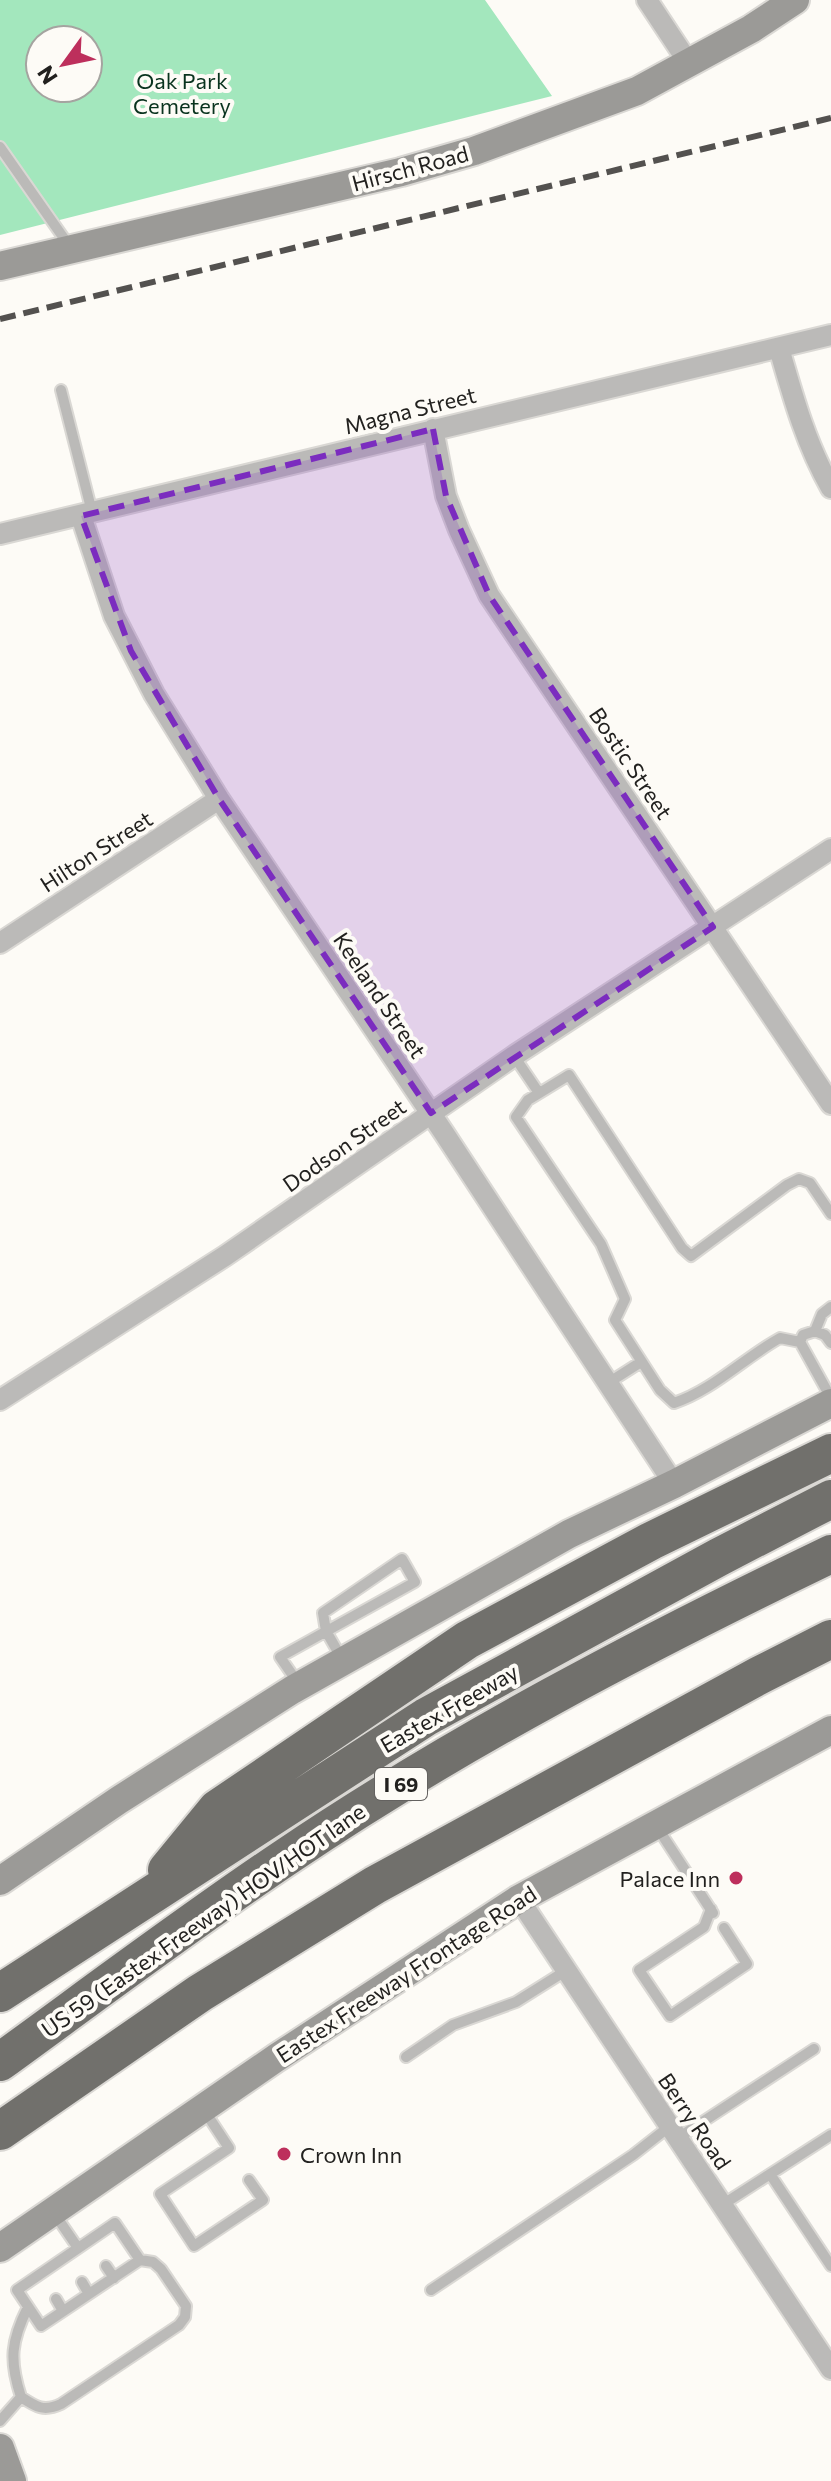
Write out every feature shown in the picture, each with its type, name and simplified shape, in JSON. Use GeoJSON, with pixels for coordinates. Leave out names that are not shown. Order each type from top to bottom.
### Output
{"type":"FeatureCollection","features":[{"type":"Feature","properties":{"kind":"highway"},"geometry":{"type":"LineString","coordinates":[[146,1897],[217,1809],[467,1640],[651,1541],[831,1453]]}},
{"type":"Feature","properties":{"kind":"highway","name":"Eastex Freeway"},"geometry":{"type":"LineString","coordinates":[[0,1993],[426,1717],[831,1499]]}},
{"type":"Feature","properties":{"kind":"highway","name":"US 59 (Eastex Freeway) HOV/HOT lane"},"geometry":{"type":"LineString","coordinates":[[0,2062],[286,1856],[431,1765],[684,1625],[831,1554]]}},
{"type":"Feature","properties":{"kind":"highway"},"geometry":{"type":"LineString","coordinates":[[0,2131],[200,1993],[375,1885],[831,1639]]}},
{"type":"Feature","properties":{"kind":"main road","name":"Hirsch Road"},"geometry":{"type":"LineString","coordinates":[[0,266],[401,172],[474,151],[637,91],[751,29],[795,0]]}},
{"type":"Feature","properties":{"kind":"main road"},"geometry":{"type":"LineString","coordinates":[[0,1881],[119,1800],[343,1661],[569,1534],[674,1484],[831,1401]]}},
{"type":"Feature","properties":{"kind":"main road","name":"Eastex Freeway Frontage Road"},"geometry":{"type":"LineString","coordinates":[[2,2248],[203,2109],[519,1899],[831,1730]]}},
{"type":"Feature","properties":{"kind":"main road"},"geometry":{"type":"LineString","coordinates":[[0,2448],[8,2479]]}},
{"type":"Feature","properties":{"kind":"street"},"geometry":{"type":"LineString","coordinates":[[647,0],[688,62]]}},
{"type":"Feature","properties":{"kind":"street","name":"Magna Street"},"geometry":{"type":"LineString","coordinates":[[0,534],[831,335]]}},
{"type":"Feature","properties":{"kind":"street"},"geometry":{"type":"LineString","coordinates":[[779,348],[799,417],[816,461],[831,488]]}},
{"type":"Feature","properties":{"kind":"street","name":"Bostic Street"},"geometry":{"type":"LineString","coordinates":[[433,429],[446,496],[489,595],[831,1104]]}},
{"type":"Feature","properties":{"kind":"street","name":"Keeland Street"},"geometry":{"type":"LineString","coordinates":[[86,514],[114,616],[131,651],[219,799],[431,1113],[674,1484]]}},
{"type":"Feature","properties":{"kind":"street","name":"Hilton Street"},"geometry":{"type":"LineString","coordinates":[[0,943],[219,799]]}},
{"type":"Feature","properties":{"kind":"street","name":"Dodson Street"},"geometry":{"type":"LineString","coordinates":[[0,1400],[225,1256],[514,1056],[831,849]]}},
{"type":"Feature","properties":{"kind":"street","name":"Berry Road"},"geometry":{"type":"LineString","coordinates":[[519,1899],[831,2369]]}},
{"type":"Feature","properties":{"kind":"lane"},"geometry":{"type":"LineString","coordinates":[[0,147],[71,249]]}},
{"type":"Feature","properties":{"kind":"lane"},"geometry":{"type":"LineString","coordinates":[[61,390],[86,514]]}},
{"type":"Feature","properties":{"kind":"lane"},"geometry":{"type":"LineString","coordinates":[[514,1056],[539,1093]]}},
{"type":"Feature","properties":{"kind":"lane"},"geometry":{"type":"LineString","coordinates":[[800,1342],[780,1338],[756,1351],[694,1396],[674,1403],[660,1390],[615,1320],[625,1299],[601,1244],[516,1117],[528,1100],[569,1075],[682,1248],[691,1256],[799,1179],[810,1183],[831,1214]]}},
{"type":"Feature","properties":{"kind":"lane"},"geometry":{"type":"LineString","coordinates":[[815,1331],[822,1314],[831,1307]]}},
{"type":"Feature","properties":{"kind":"lane"},"geometry":{"type":"LineString","coordinates":[[800,1342],[803,1335],[815,1331],[825,1335],[831,1343]]}},
{"type":"Feature","properties":{"kind":"lane"},"geometry":{"type":"LineString","coordinates":[[800,1342],[831,1401]]}},
{"type":"Feature","properties":{"kind":"lane"},"geometry":{"type":"LineString","coordinates":[[608,1383],[641,1362]]}},
{"type":"Feature","properties":{"kind":"lane"},"geometry":{"type":"LineString","coordinates":[[300,1686],[280,1657],[326,1631],[415,1582],[402,1559],[323,1613],[326,1631],[343,1661]]}},
{"type":"Feature","properties":{"kind":"lane"},"geometry":{"type":"LineString","coordinates":[[656,1825],[712,1911],[704,1927],[639,1970],[670,2016],[747,1964],[724,1928]]}},
{"type":"Feature","properties":{"kind":"lane"},"geometry":{"type":"LineString","coordinates":[[406,2057],[453,2025],[516,2002],[567,1970]]}},
{"type":"Feature","properties":{"kind":"lane"},"geometry":{"type":"LineString","coordinates":[[431,2290],[633,2155],[814,2049]]}},
{"type":"Feature","properties":{"kind":"lane"},"geometry":{"type":"LineString","coordinates":[[203,2109],[236,2159]]}},
{"type":"Feature","properties":{"kind":"lane"},"geometry":{"type":"LineString","coordinates":[[722,2205],[831,2135]]}},
{"type":"Feature","properties":{"kind":"lane"},"geometry":{"type":"LineString","coordinates":[[229,2148],[160,2194],[194,2246],[263,2200],[249,2180]]}},
{"type":"Feature","properties":{"kind":"lane"},"geometry":{"type":"LineString","coordinates":[[770,2174],[831,2266]]}},
{"type":"Feature","properties":{"kind":"lane"},"geometry":{"type":"LineString","coordinates":[[53,2212],[78,2248]]}},
{"type":"Feature","properties":{"kind":"lane"},"geometry":{"type":"LineString","coordinates":[[28,2307],[17,2329],[12,2353],[14,2374],[21,2397],[38,2409],[50,2409],[179,2325],[185,2317],[186,2306],[161,2269],[153,2262],[140,2260],[41,2326],[17,2290],[42,2277],[78,2248],[91,2244],[115,2223],[140,2260]]}},
{"type":"Feature","properties":{"kind":"lane"},"geometry":{"type":"LineString","coordinates":[[106,2266],[114,2278]]}},
{"type":"Feature","properties":{"kind":"lane"},"geometry":{"type":"LineString","coordinates":[[82,2282],[89,2294]]}},
{"type":"Feature","properties":{"kind":"lane"},"geometry":{"type":"LineString","coordinates":[[56,2299],[63,2311]]}},
{"type":"Feature","properties":{"kind":"lane"},"geometry":{"type":"LineString","coordinates":[[0,2421],[21,2397]]}},
{"type":"Feature","properties":{"kind":"highlighted area"},"geometry":{"type":"Polygon","coordinates":[[[433,429],[446,496],[489,595],[713,927],[431,1113],[219,799],[131,651],[81,516],[433,429]]]}},
{"type":"Feature","properties":{"kind":"green space","name":"Oak Park Cemetery"},"geometry":{"type":"Polygon","coordinates":[[[0,0],[485,0],[552,96],[0,235],[0,0]]]}},
{"type":"Feature","properties":{"kind":"railway"},"geometry":{"type":"LineString","coordinates":[[0,319],[831,118]]}},
{"type":"Feature","properties":{"kind":"place","name":"Palace Inn"},"geometry":{"type":"Point","coordinates":[736,1878]}},
{"type":"Feature","properties":{"kind":"place","name":"Crown Inn"},"geometry":{"type":"Point","coordinates":[284,2154]}}]}
